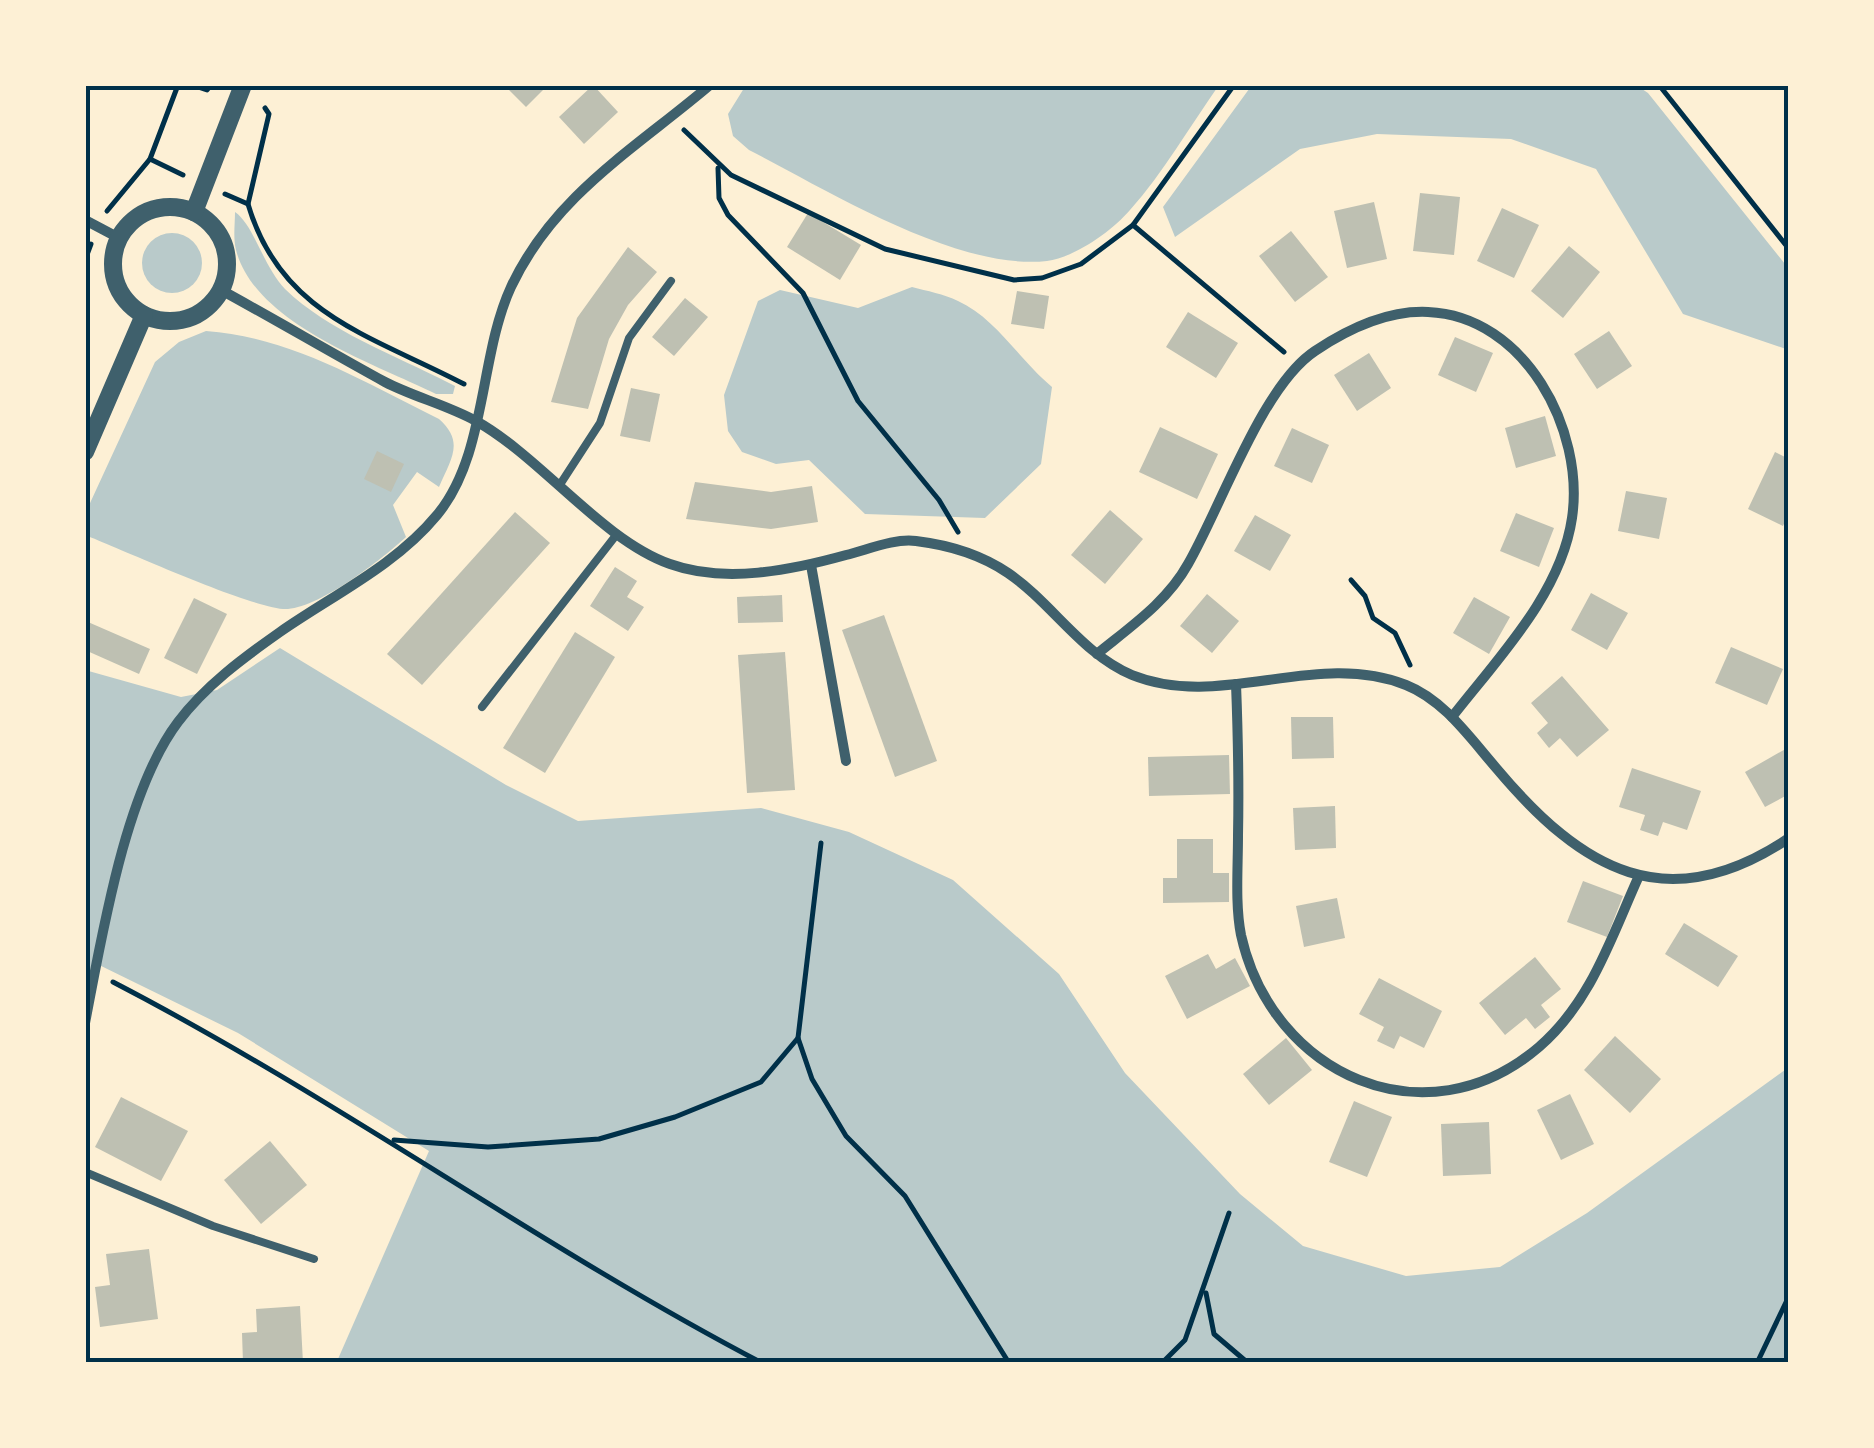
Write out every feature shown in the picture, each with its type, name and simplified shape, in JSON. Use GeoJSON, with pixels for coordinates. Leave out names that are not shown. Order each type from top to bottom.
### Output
{"type":"FeatureCollection","features":[{"type":"Feature","properties":{"kind":"street"},"geometry":{"type":"LineString","coordinates":[[194,212],[244,85]]}},
{"type":"Feature","properties":{"kind":"street"},"geometry":{"type":"LineString","coordinates":[[85,1023],[126,839],[156,761],[178,722],[221,676],[412,540],[439,514],[476,421],[511,287],[551,220],[592,177],[710,85]]}},
{"type":"Feature","properties":{"kind":"street"},"geometry":{"type":"LineString","coordinates":[[174,208],[194,212],[211,225],[224,247],[226,273],[221,290],[204,310],[187,318],[170,322],[144,315],[126,301],[116,282],[113,260],[119,238],[134,219],[149,211],[174,208]]}},
{"type":"Feature","properties":{"kind":"street"},"geometry":{"type":"LineString","coordinates":[[85,220],[119,238]]}},
{"type":"Feature","properties":{"kind":"street"},"geometry":{"type":"LineString","coordinates":[[221,290],[388,383],[476,421],[562,483],[617,534],[672,565],[752,574],[811,565],[909,540],[963,549],[1009,573],[1097,654],[1132,674],[1177,688],[1337,671],[1377,675],[1425,694],[1452,718],[1516,792],[1565,836],[1597,860],[1638,878],[1700,878],[1761,854],[1789,838]]}},
{"type":"Feature","properties":{"kind":"street"},"geometry":{"type":"LineString","coordinates":[[1097,654],[1162,599],[1187,567],[1244,454],[1298,364],[1355,327],[1395,314],[1429,312],[1466,320],[1496,336],[1529,366],[1566,434],[1574,473],[1573,516],[1559,565],[1515,636],[1452,718]]}},
{"type":"Feature","properties":{"kind":"street"},"geometry":{"type":"LineString","coordinates":[[85,452],[144,315]]}},
{"type":"Feature","properties":{"kind":"street"},"geometry":{"type":"LineString","coordinates":[[811,565],[846,761]]}},
{"type":"Feature","properties":{"kind":"street"},"geometry":{"type":"LineString","coordinates":[[1236,684],[1241,935],[1268,1000],[1306,1051],[1352,1079],[1434,1094],[1506,1072],[1541,1046],[1593,982],[1638,878]]}},
{"type":"Feature","properties":{"kind":"lane"},"geometry":{"type":"LineString","coordinates":[[562,483],[600,423],[628,338],[670,280]]}},
{"type":"Feature","properties":{"kind":"lane"},"geometry":{"type":"LineString","coordinates":[[482,706],[617,534]]}},
{"type":"Feature","properties":{"kind":"lane"},"geometry":{"type":"LineString","coordinates":[[85,1172],[214,1226],[314,1259]]}},
{"type":"Feature","properties":{"kind":"path"},"geometry":{"type":"LineString","coordinates":[[85,260],[98,227],[150,159],[178,85]]}},
{"type":"Feature","properties":{"kind":"path"},"geometry":{"type":"LineString","coordinates":[[192,85],[207,90],[211,85]]}},
{"type":"Feature","properties":{"kind":"path"},"geometry":{"type":"LineString","coordinates":[[672,117],[718,167],[886,248],[1014,280],[1064,272],[1133,225],[1234,85]]}},
{"type":"Feature","properties":{"kind":"path"},"geometry":{"type":"LineString","coordinates":[[1659,85],[1789,248]]}},
{"type":"Feature","properties":{"kind":"path"},"geometry":{"type":"LineString","coordinates":[[265,108],[269,114],[248,204],[257,237],[273,266],[311,304],[484,394]]}},
{"type":"Feature","properties":{"kind":"path"},"geometry":{"type":"LineString","coordinates":[[150,159],[248,204]]}},
{"type":"Feature","properties":{"kind":"path"},"geometry":{"type":"LineString","coordinates":[[718,167],[718,198],[728,215],[803,293],[858,401],[956,525],[963,549]]}},
{"type":"Feature","properties":{"kind":"path"},"geometry":{"type":"LineString","coordinates":[[1133,225],[1298,364]]}},
{"type":"Feature","properties":{"kind":"path"},"geometry":{"type":"LineString","coordinates":[[1351,580],[1366,596],[1373,618],[1395,633],[1425,694]]}},
{"type":"Feature","properties":{"kind":"path"},"geometry":{"type":"LineString","coordinates":[[822,843],[798,1038],[812,1078],[846,1136],[906,1196],[1009,1363]]}},
{"type":"Feature","properties":{"kind":"path"},"geometry":{"type":"LineString","coordinates":[[97,974],[288,1077],[685,1323],[762,1363]]}},
{"type":"Feature","properties":{"kind":"path"},"geometry":{"type":"LineString","coordinates":[[391,1140],[488,1147],[598,1139],[675,1117],[761,1082],[798,1038]]}},
{"type":"Feature","properties":{"kind":"path"},"geometry":{"type":"LineString","coordinates":[[1162,1363],[1185,1340],[1229,1213]]}},
{"type":"Feature","properties":{"kind":"path"},"geometry":{"type":"LineString","coordinates":[[1205,1290],[1214,1334],[1248,1363]]}},
{"type":"Feature","properties":{"kind":"path"},"geometry":{"type":"LineString","coordinates":[[1757,1363],[1789,1296]]}},
{"type":"Feature","properties":{"kind":"shaded area"},"geometry":{"type":"Polygon","coordinates":[[[746,85],[1219,85],[1154,181],[1103,235],[1058,259],[1012,261],[934,241],[854,205],[749,150],[733,136],[728,114],[746,85]]]}},
{"type":"Feature","properties":{"kind":"shaded area"},"geometry":{"type":"Polygon","coordinates":[[[1252,85],[1636,85],[1648,93],[1789,269],[1789,350],[1683,314],[1596,169],[1511,139],[1377,134],[1300,149],[1175,237],[1163,207],[1252,85]]]}},
{"type":"Feature","properties":{"kind":"shaded area"},"geometry":{"type":"Polygon","coordinates":[[[235,212],[248,226],[277,280],[302,304],[342,330],[455,386],[453,394],[436,394],[351,355],[292,320],[267,300],[248,276],[236,250],[235,212]]]}},
{"type":"Feature","properties":{"kind":"shaded area"},"geometry":{"type":"Polygon","coordinates":[[[172,233],[193,242],[202,263],[193,284],[172,293],[151,284],[142,263],[151,242],[172,233]]]}},
{"type":"Feature","properties":{"kind":"shaded area"},"geometry":{"type":"Polygon","coordinates":[[[912,287],[947,296],[972,309],[1052,387],[1041,464],[985,518],[865,514],[809,460],[776,464],[742,452],[728,431],[724,395],[758,301],[780,290],[858,308],[912,287]]]}},
{"type":"Feature","properties":{"kind":"shaded area"},"geometry":{"type":"Polygon","coordinates":[[[206,331],[268,342],[326,363],[439,419],[452,435],[451,459],[439,487],[417,472],[393,505],[406,537],[350,580],[302,606],[288,609],[249,601],[85,535],[85,514],[155,362],[179,342],[206,331]]]}},
{"type":"Feature","properties":{"kind":"shaded area"},"geometry":{"type":"Polygon","coordinates":[[[280,648],[506,785],[578,821],[761,808],[849,832],[953,880],[1059,974],[1125,1073],[1240,1194],[1303,1246],[1406,1276],[1500,1267],[1587,1213],[1789,1067],[1789,1363],[343,1363],[338,1359],[429,1151],[238,1033],[93,962],[85,998],[85,670],[181,697],[217,690],[280,648]]]}},
{"type":"Feature","properties":{"kind":"building"},"geometry":{"type":"Polygon","coordinates":[[[504,85],[548,85],[526,107],[504,85]]]}},
{"type":"Feature","properties":{"kind":"building"},"geometry":{"type":"Polygon","coordinates":[[[593,85],[618,112],[584,144],[559,117],[593,85]]]}},
{"type":"Feature","properties":{"kind":"building"},"geometry":{"type":"Polygon","coordinates":[[[1420,193],[1460,197],[1454,255],[1413,251],[1420,193]]]}},
{"type":"Feature","properties":{"kind":"building"},"geometry":{"type":"Polygon","coordinates":[[[1374,202],[1387,259],[1347,268],[1334,211],[1374,202]]]}},
{"type":"Feature","properties":{"kind":"building"},"geometry":{"type":"Polygon","coordinates":[[[1502,208],[1539,225],[1514,278],[1477,261],[1502,208]]]}},
{"type":"Feature","properties":{"kind":"building"},"geometry":{"type":"Polygon","coordinates":[[[808,213],[861,245],[840,280],[787,247],[808,213]]]}},
{"type":"Feature","properties":{"kind":"building"},"geometry":{"type":"Polygon","coordinates":[[[1291,231],[1328,277],[1295,302],[1259,256],[1291,231]]]}},
{"type":"Feature","properties":{"kind":"building"},"geometry":{"type":"Polygon","coordinates":[[[1569,246],[1600,272],[1563,318],[1531,291],[1569,246]]]}},
{"type":"Feature","properties":{"kind":"building"},"geometry":{"type":"Polygon","coordinates":[[[628,247],[657,272],[628,305],[609,339],[588,409],[551,402],[577,318],[628,247]]]}},
{"type":"Feature","properties":{"kind":"building"},"geometry":{"type":"Polygon","coordinates":[[[1017,291],[1049,296],[1044,329],[1011,324],[1017,291]]]}},
{"type":"Feature","properties":{"kind":"building"},"geometry":{"type":"Polygon","coordinates":[[[685,298],[708,317],[674,356],[652,337],[685,298]]]}},
{"type":"Feature","properties":{"kind":"building"},"geometry":{"type":"Polygon","coordinates":[[[1188,312],[1238,343],[1216,378],[1166,347],[1188,312]]]}},
{"type":"Feature","properties":{"kind":"building"},"geometry":{"type":"Polygon","coordinates":[[[1609,331],[1632,366],[1597,389],[1574,354],[1609,331]]]}},
{"type":"Feature","properties":{"kind":"building"},"geometry":{"type":"Polygon","coordinates":[[[1455,337],[1493,353],[1476,392],[1438,375],[1455,337]]]}},
{"type":"Feature","properties":{"kind":"building"},"geometry":{"type":"Polygon","coordinates":[[[1369,353],[1391,388],[1357,411],[1334,375],[1369,353]]]}},
{"type":"Feature","properties":{"kind":"building"},"geometry":{"type":"Polygon","coordinates":[[[631,388],[660,394],[650,442],[620,436],[631,388]]]}},
{"type":"Feature","properties":{"kind":"building"},"geometry":{"type":"Polygon","coordinates":[[[1545,416],[1556,456],[1516,468],[1505,428],[1545,416]]]}},
{"type":"Feature","properties":{"kind":"building"},"geometry":{"type":"Polygon","coordinates":[[[1160,427],[1218,454],[1197,499],[1139,472],[1160,427]]]}},
{"type":"Feature","properties":{"kind":"building"},"geometry":{"type":"Polygon","coordinates":[[[1292,428],[1329,445],[1312,483],[1274,466],[1292,428]]]}},
{"type":"Feature","properties":{"kind":"building"},"geometry":{"type":"Polygon","coordinates":[[[377,451],[404,464],[391,492],[364,479],[377,451]]]}},
{"type":"Feature","properties":{"kind":"building"},"geometry":{"type":"Polygon","coordinates":[[[1775,452],[1789,459],[1789,513],[1783,526],[1748,509],[1775,452]]]}},
{"type":"Feature","properties":{"kind":"building"},"geometry":{"type":"Polygon","coordinates":[[[695,482],[771,492],[812,486],[818,522],[771,529],[686,519],[695,482]]]}},
{"type":"Feature","properties":{"kind":"building"},"geometry":{"type":"Polygon","coordinates":[[[1626,491],[1667,498],[1659,539],[1618,531],[1626,491]]]}},
{"type":"Feature","properties":{"kind":"building"},"geometry":{"type":"Polygon","coordinates":[[[1110,510],[1143,539],[1105,584],[1071,555],[1110,510]]]}},
{"type":"Feature","properties":{"kind":"building"},"geometry":{"type":"Polygon","coordinates":[[[515,512],[550,543],[422,685],[387,654],[515,512]]]}},
{"type":"Feature","properties":{"kind":"building"},"geometry":{"type":"Polygon","coordinates":[[[1516,513],[1554,528],[1539,567],[1500,551],[1516,513]]]}},
{"type":"Feature","properties":{"kind":"building"},"geometry":{"type":"Polygon","coordinates":[[[1255,515],[1291,535],[1270,571],[1234,551],[1255,515]]]}},
{"type":"Feature","properties":{"kind":"building"},"geometry":{"type":"Polygon","coordinates":[[[615,567],[637,581],[627,597],[644,607],[628,631],[590,606],[615,567]]]}},
{"type":"Feature","properties":{"kind":"building"},"geometry":{"type":"Polygon","coordinates":[[[1591,593],[1628,613],[1607,650],[1571,630],[1591,593]]]}},
{"type":"Feature","properties":{"kind":"building"},"geometry":{"type":"Polygon","coordinates":[[[1207,594],[1239,621],[1212,653],[1180,626],[1207,594]]]}},
{"type":"Feature","properties":{"kind":"building"},"geometry":{"type":"Polygon","coordinates":[[[782,595],[783,622],[738,623],[737,597],[782,595]]]}},
{"type":"Feature","properties":{"kind":"building"},"geometry":{"type":"Polygon","coordinates":[[[1474,597],[1510,617],[1489,654],[1453,633],[1474,597]]]}},
{"type":"Feature","properties":{"kind":"building"},"geometry":{"type":"Polygon","coordinates":[[[194,598],[227,614],[197,674],[164,658],[194,598]]]}},
{"type":"Feature","properties":{"kind":"building"},"geometry":{"type":"Polygon","coordinates":[[[884,615],[937,761],[895,777],[842,630],[884,615]]]}},
{"type":"Feature","properties":{"kind":"building"},"geometry":{"type":"Polygon","coordinates":[[[88,622],[150,649],[139,674],[85,650],[88,622]]]}},
{"type":"Feature","properties":{"kind":"building"},"geometry":{"type":"Polygon","coordinates":[[[575,632],[615,657],[545,773],[503,748],[575,632]]]}},
{"type":"Feature","properties":{"kind":"building"},"geometry":{"type":"Polygon","coordinates":[[[1731,647],[1783,669],[1767,705],[1715,683],[1731,647]]]}},
{"type":"Feature","properties":{"kind":"building"},"geometry":{"type":"Polygon","coordinates":[[[785,652],[795,790],[747,793],[738,655],[785,652]]]}},
{"type":"Feature","properties":{"kind":"building"},"geometry":{"type":"Polygon","coordinates":[[[1562,676],[1609,730],[1577,757],[1560,738],[1549,748],[1537,733],[1548,723],[1531,703],[1562,676]]]}},
{"type":"Feature","properties":{"kind":"building"},"geometry":{"type":"Polygon","coordinates":[[[1291,717],[1333,717],[1334,758],[1292,759],[1291,717]]]}},
{"type":"Feature","properties":{"kind":"building"},"geometry":{"type":"Polygon","coordinates":[[[1789,747],[1789,794],[1765,807],[1745,772],[1789,747]]]}},
{"type":"Feature","properties":{"kind":"building"},"geometry":{"type":"Polygon","coordinates":[[[1229,755],[1230,794],[1149,796],[1148,757],[1229,755]]]}},
{"type":"Feature","properties":{"kind":"building"},"geometry":{"type":"Polygon","coordinates":[[[1632,768],[1701,791],[1687,830],[1663,822],[1658,836],[1640,830],[1645,815],[1619,807],[1632,768]]]}},
{"type":"Feature","properties":{"kind":"building"},"geometry":{"type":"Polygon","coordinates":[[[1335,806],[1336,848],[1295,850],[1293,808],[1335,806]]]}},
{"type":"Feature","properties":{"kind":"building"},"geometry":{"type":"Polygon","coordinates":[[[1177,839],[1213,839],[1213,873],[1229,873],[1229,902],[1163,903],[1163,878],[1177,878],[1177,839]]]}},
{"type":"Feature","properties":{"kind":"building"},"geometry":{"type":"Polygon","coordinates":[[[1583,881],[1623,896],[1607,937],[1567,922],[1583,881]]]}},
{"type":"Feature","properties":{"kind":"building"},"geometry":{"type":"Polygon","coordinates":[[[1337,898],[1345,938],[1304,947],[1296,906],[1337,898]]]}},
{"type":"Feature","properties":{"kind":"building"},"geometry":{"type":"Polygon","coordinates":[[[1684,923],[1738,956],[1718,987],[1665,954],[1684,923]]]}},
{"type":"Feature","properties":{"kind":"building"},"geometry":{"type":"Polygon","coordinates":[[[1208,954],[1216,969],[1235,958],[1250,986],[1187,1019],[1165,976],[1208,954]]]}},
{"type":"Feature","properties":{"kind":"building"},"geometry":{"type":"Polygon","coordinates":[[[1535,957],[1561,989],[1541,1005],[1550,1017],[1535,1029],[1526,1018],[1505,1035],[1479,1003],[1535,957]]]}},
{"type":"Feature","properties":{"kind":"building"},"geometry":{"type":"Polygon","coordinates":[[[1379,978],[1442,1011],[1424,1048],[1400,1036],[1394,1049],[1377,1041],[1384,1027],[1359,1014],[1379,978]]]}},
{"type":"Feature","properties":{"kind":"building"},"geometry":{"type":"Polygon","coordinates":[[[1615,1036],[1661,1079],[1630,1113],[1584,1070],[1615,1036]]]}},
{"type":"Feature","properties":{"kind":"building"},"geometry":{"type":"Polygon","coordinates":[[[1286,1038],[1312,1070],[1269,1105],[1243,1074],[1286,1038]]]}},
{"type":"Feature","properties":{"kind":"building"},"geometry":{"type":"Polygon","coordinates":[[[1570,1094],[1594,1144],[1561,1160],[1537,1110],[1570,1094]]]}},
{"type":"Feature","properties":{"kind":"building"},"geometry":{"type":"Polygon","coordinates":[[[121,1097],[188,1131],[161,1181],[95,1147],[121,1097]]]}},
{"type":"Feature","properties":{"kind":"building"},"geometry":{"type":"Polygon","coordinates":[[[1354,1101],[1392,1117],[1367,1177],[1329,1162],[1354,1101]]]}},
{"type":"Feature","properties":{"kind":"building"},"geometry":{"type":"Polygon","coordinates":[[[1489,1122],[1491,1174],[1443,1176],[1441,1124],[1489,1122]]]}},
{"type":"Feature","properties":{"kind":"building"},"geometry":{"type":"Polygon","coordinates":[[[270,1141],[307,1185],[261,1224],[224,1180],[270,1141]]]}},
{"type":"Feature","properties":{"kind":"building"},"geometry":{"type":"Polygon","coordinates":[[[149,1249],[158,1319],[100,1327],[95,1287],[110,1285],[106,1254],[149,1249]]]}},
{"type":"Feature","properties":{"kind":"building"},"geometry":{"type":"Polygon","coordinates":[[[300,1306],[303,1363],[243,1363],[242,1333],[257,1332],[256,1309],[300,1306]]]}}]}
